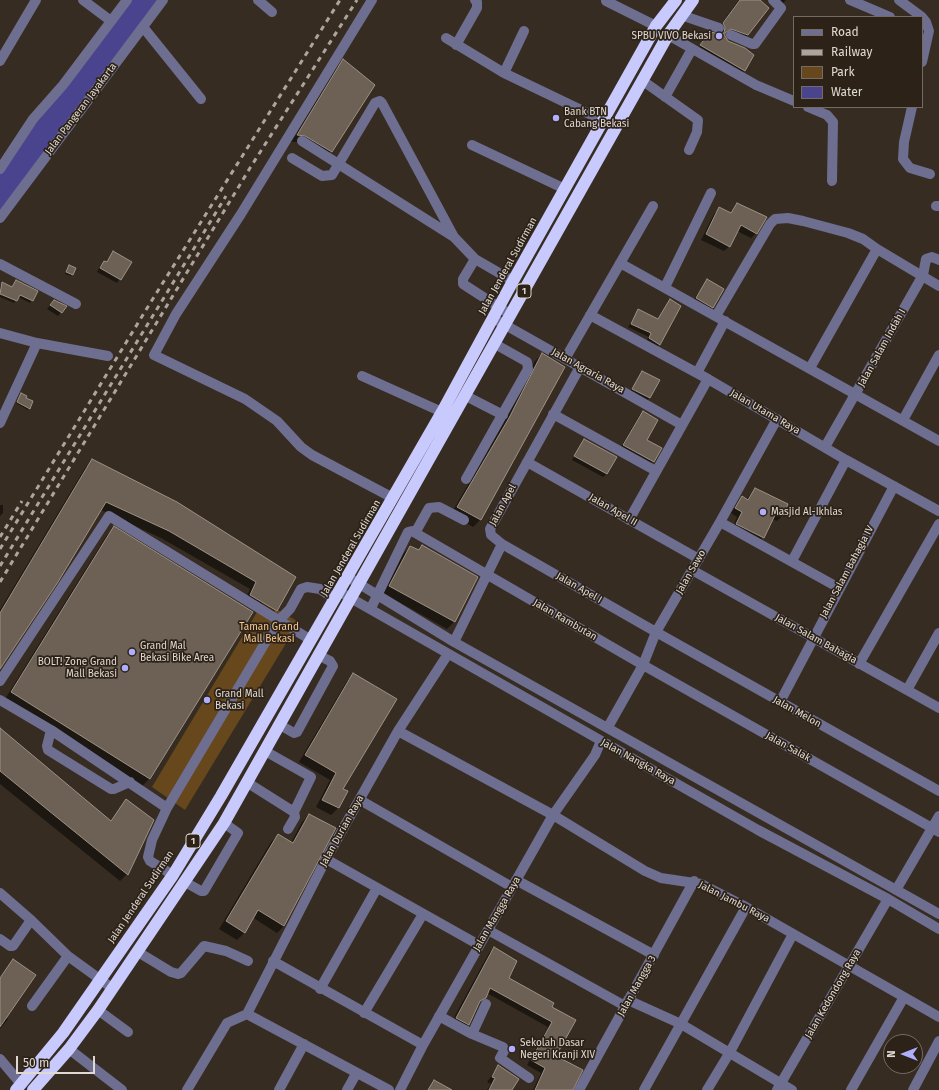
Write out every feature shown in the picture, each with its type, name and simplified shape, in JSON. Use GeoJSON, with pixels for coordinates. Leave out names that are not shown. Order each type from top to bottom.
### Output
{"type":"FeatureCollection","features":[{"type":"Feature","properties":{"kind":"highway","name":"Jalan Jenderal Sudirman"},"geometry":{"type":"LineString","coordinates":[[353,580],[393,498],[442,412],[513,281],[656,26],[676,0]]}},
{"type":"Feature","properties":{"kind":"highway","name":"Jalan Jenderal Sudirman"},"geometry":{"type":"LineString","coordinates":[[19,1087],[63,1033],[173,875],[221,796],[311,640],[392,524],[466,396],[668,35],[693,0]]}},
{"type":"Feature","properties":{"kind":"highway","name":"Jalan Jenderal Sudirman"},"geometry":{"type":"LineString","coordinates":[[33,1090],[68,1050],[98,1010],[224,823],[248,783],[318,655],[342,596]]}},
{"type":"Feature","properties":{"kind":"highway"},"geometry":{"type":"LineString","coordinates":[[173,875],[185,882]]}},
{"type":"Feature","properties":{"kind":"street"},"geometry":{"type":"LineString","coordinates":[[0,61],[36,0]]}},
{"type":"Feature","properties":{"kind":"street"},"geometry":{"type":"LineString","coordinates":[[83,0],[111,21]]}},
{"type":"Feature","properties":{"kind":"street"},"geometry":{"type":"LineString","coordinates":[[0,169],[33,119],[63,85],[127,0]]}},
{"type":"Feature","properties":{"kind":"street","name":"Jalan Pangeran Jayakarta"},"geometry":{"type":"LineString","coordinates":[[0,218],[163,0]]}},
{"type":"Feature","properties":{"kind":"street"},"geometry":{"type":"LineString","coordinates":[[258,0],[272,12]]}},
{"type":"Feature","properties":{"kind":"street"},"geometry":{"type":"LineString","coordinates":[[372,0],[244,208],[176,314],[154,356],[245,399],[277,420],[301,448],[393,498]]}},
{"type":"Feature","properties":{"kind":"street"},"geometry":{"type":"LineString","coordinates":[[456,45],[477,8],[477,2],[475,0]]}},
{"type":"Feature","properties":{"kind":"street"},"geometry":{"type":"LineString","coordinates":[[731,35],[755,44],[781,8],[773,0]]}},
{"type":"Feature","properties":{"kind":"street"},"geometry":{"type":"LineString","coordinates":[[850,0],[888,16]]}},
{"type":"Feature","properties":{"kind":"street"},"geometry":{"type":"LineString","coordinates":[[899,0],[921,16]]}},
{"type":"Feature","properties":{"kind":"street"},"geometry":{"type":"LineString","coordinates":[[606,1],[656,26]]}},
{"type":"Feature","properties":{"kind":"street"},"geometry":{"type":"LineString","coordinates":[[681,15],[719,28]]}},
{"type":"Feature","properties":{"kind":"street"},"geometry":{"type":"LineString","coordinates":[[923,18],[929,30],[923,57]]}},
{"type":"Feature","properties":{"kind":"street"},"geometry":{"type":"LineString","coordinates":[[143,27],[201,99]]}},
{"type":"Feature","properties":{"kind":"street"},"geometry":{"type":"LineString","coordinates":[[504,73],[524,31]]}},
{"type":"Feature","properties":{"kind":"street"},"geometry":{"type":"LineString","coordinates":[[668,35],[756,85],[793,101]]}},
{"type":"Feature","properties":{"kind":"street"},"geometry":{"type":"LineString","coordinates":[[446,38],[504,73],[604,121]]}},
{"type":"Feature","properties":{"kind":"street"},"geometry":{"type":"LineString","coordinates":[[664,97],[692,49]]}},
{"type":"Feature","properties":{"kind":"street"},"geometry":{"type":"LineString","coordinates":[[643,81],[698,120],[697,132],[689,150]]}},
{"type":"Feature","properties":{"kind":"street"},"geometry":{"type":"LineString","coordinates":[[292,158],[322,176],[332,175],[375,103],[380,101],[454,237]]}},
{"type":"Feature","properties":{"kind":"street"},"geometry":{"type":"LineString","coordinates":[[810,108],[827,115],[833,122],[832,181]]}},
{"type":"Feature","properties":{"kind":"street"},"geometry":{"type":"LineString","coordinates":[[912,108],[904,142],[903,159],[910,168],[930,174]]}},
{"type":"Feature","properties":{"kind":"street"},"geometry":{"type":"LineString","coordinates":[[302,141],[454,237],[475,259],[513,281]]}},
{"type":"Feature","properties":{"kind":"street"},"geometry":{"type":"LineString","coordinates":[[472,145],[565,189]]}},
{"type":"Feature","properties":{"kind":"street"},"geometry":{"type":"LineString","coordinates":[[664,287],[711,193]]}},
{"type":"Feature","properties":{"kind":"street"},"geometry":{"type":"LineString","coordinates":[[565,359],[653,206]]}},
{"type":"Feature","properties":{"kind":"street"},"geometry":{"type":"LineString","coordinates":[[716,316],[770,224],[775,219],[796,220],[848,233],[863,239],[876,249],[923,275],[939,286]]}},
{"type":"Feature","properties":{"kind":"street"},"geometry":{"type":"LineString","coordinates":[[810,368],[876,249]]}},
{"type":"Feature","properties":{"kind":"street","name":"Jalan Salam Indah I"},"geometry":{"type":"LineString","coordinates":[[825,447],[923,275],[926,259],[932,257],[939,260]]}},
{"type":"Feature","properties":{"kind":"street"},"geometry":{"type":"LineString","coordinates":[[475,259],[463,279],[463,284],[499,307],[508,320]]}},
{"type":"Feature","properties":{"kind":"street"},"geometry":{"type":"LineString","coordinates":[[620,263],[939,441]]}},
{"type":"Feature","properties":{"kind":"street"},"geometry":{"type":"LineString","coordinates":[[0,264],[76,304]]}},
{"type":"Feature","properties":{"kind":"street","name":"Jalan Utama Raya"},"geometry":{"type":"LineString","coordinates":[[590,315],[708,379],[846,460],[939,511]]}},
{"type":"Feature","properties":{"kind":"street","name":"Jalan Agraria Raya"},"geometry":{"type":"LineString","coordinates":[[493,318],[508,320],[565,359],[682,425]]}},
{"type":"Feature","properties":{"kind":"street"},"geometry":{"type":"LineString","coordinates":[[697,373],[725,321]]}},
{"type":"Feature","properties":{"kind":"street"},"geometry":{"type":"LineString","coordinates":[[0,333],[37,344],[108,356]]}},
{"type":"Feature","properties":{"kind":"street"},"geometry":{"type":"LineString","coordinates":[[0,423],[37,344]]}},
{"type":"Feature","properties":{"kind":"street"},"geometry":{"type":"LineString","coordinates":[[466,479],[528,369],[527,362],[494,344]]}},
{"type":"Feature","properties":{"kind":"street"},"geometry":{"type":"LineString","coordinates":[[903,420],[939,355]]}},
{"type":"Feature","properties":{"kind":"street","name":"Jalan Apel"},"geometry":{"type":"LineString","coordinates":[[502,544],[491,535],[490,531],[526,462],[580,367]]}},
{"type":"Feature","properties":{"kind":"street"},"geometry":{"type":"LineString","coordinates":[[362,376],[442,412]]}},
{"type":"Feature","properties":{"kind":"street"},"geometry":{"type":"LineString","coordinates":[[629,520],[708,379]]}},
{"type":"Feature","properties":{"kind":"street"},"geometry":{"type":"LineString","coordinates":[[466,396],[503,415]]}},
{"type":"Feature","properties":{"kind":"street"},"geometry":{"type":"LineString","coordinates":[[553,414],[656,471]]}},
{"type":"Feature","properties":{"kind":"street","name":"Jalan Sawo"},"geometry":{"type":"LineString","coordinates":[[608,727],[643,665],[656,632],[699,559],[777,419]]}},
{"type":"Feature","properties":{"kind":"street"},"geometry":{"type":"LineString","coordinates":[[792,561],[846,460]]}},
{"type":"Feature","properties":{"kind":"street","name":"Jalan Apel II"},"geometry":{"type":"LineString","coordinates":[[526,462],[699,559]]}},
{"type":"Feature","properties":{"kind":"street","name":"Jalan Salam Bahagia IV"},"geometry":{"type":"LineString","coordinates":[[780,702],[894,486]]}},
{"type":"Feature","properties":{"kind":"street"},"geometry":{"type":"LineString","coordinates":[[371,608],[412,533],[429,508],[439,507],[464,520]]}},
{"type":"Feature","properties":{"kind":"street"},"geometry":{"type":"LineString","coordinates":[[0,681],[109,516],[311,640]]}},
{"type":"Feature","properties":{"kind":"street"},"geometry":{"type":"LineString","coordinates":[[720,522],[839,588]]}},
{"type":"Feature","properties":{"kind":"street","name":"Jalan Rambutan"},"geometry":{"type":"LineString","coordinates":[[392,524],[412,533],[488,575],[643,665]]}},
{"type":"Feature","properties":{"kind":"street"},"geometry":{"type":"LineString","coordinates":[[859,664],[939,524]]}},
{"type":"Feature","properties":{"kind":"street"},"geometry":{"type":"LineString","coordinates":[[454,642],[502,544]]}},
{"type":"Feature","properties":{"kind":"street","name":"Jalan Apel I"},"geometry":{"type":"LineString","coordinates":[[502,544],[656,632]]}},
{"type":"Feature","properties":{"kind":"street","name":"Jalan Salam Bahagia"},"geometry":{"type":"LineString","coordinates":[[692,570],[939,708]]}},
{"type":"Feature","properties":{"kind":"street","name":"Jalan Nangka Raya"},"geometry":{"type":"LineString","coordinates":[[353,580],[454,642],[608,727],[726,796],[939,914]]}},
{"type":"Feature","properties":{"kind":"street","name":"Jalan Nangka Raya"},"geometry":{"type":"LineString","coordinates":[[278,621],[290,609],[303,587],[320,589],[371,608],[448,654],[541,705],[601,741],[758,830],[888,899],[939,929]]}},
{"type":"Feature","properties":{"kind":"street"},"geometry":{"type":"LineString","coordinates":[[173,875],[150,861],[148,857],[152,840],[167,808],[278,621]]}},
{"type":"Feature","properties":{"kind":"street","name":"Jalan Melon"},"geometry":{"type":"LineString","coordinates":[[656,632],[939,791]]}},
{"type":"Feature","properties":{"kind":"street"},"geometry":{"type":"LineString","coordinates":[[907,690],[939,633]]}},
{"type":"Feature","properties":{"kind":"street","name":"Jalan Durian Raya"},"geometry":{"type":"LineString","coordinates":[[247,1014],[326,859],[398,730],[448,654]]}},
{"type":"Feature","properties":{"kind":"street"},"geometry":{"type":"LineString","coordinates":[[280,725],[296,733],[301,725],[333,666],[330,661],[318,655]]}},
{"type":"Feature","properties":{"kind":"street","name":"Jalan Salak"},"geometry":{"type":"LineString","coordinates":[[643,665],[936,830]]}},
{"type":"Feature","properties":{"kind":"street"},"geometry":{"type":"LineString","coordinates":[[506,686],[512,674]]}},
{"type":"Feature","properties":{"kind":"street"},"geometry":{"type":"LineString","coordinates":[[541,705],[548,694]]}},
{"type":"Feature","properties":{"kind":"street"},"geometry":{"type":"LineString","coordinates":[[0,700],[51,730],[167,808]]}},
{"type":"Feature","properties":{"kind":"street"},"geometry":{"type":"LineString","coordinates":[[51,730],[47,746],[48,750],[111,789],[130,782]]}},
{"type":"Feature","properties":{"kind":"street","name":"Jalan Jambu Raya"},"geometry":{"type":"LineString","coordinates":[[398,730],[553,815],[654,875],[694,882],[746,907],[939,1017]]}},
{"type":"Feature","properties":{"kind":"street","name":"Jalan Mangga Raya"},"geometry":{"type":"LineString","coordinates":[[400,1090],[439,1016],[553,815],[594,755],[601,741]]}},
{"type":"Feature","properties":{"kind":"street"},"geometry":{"type":"LineString","coordinates":[[265,751],[311,777],[294,812],[295,817],[288,829]]}},
{"type":"Feature","properties":{"kind":"street"},"geometry":{"type":"LineString","coordinates":[[248,783],[294,812]]}},
{"type":"Feature","properties":{"kind":"street"},"geometry":{"type":"LineString","coordinates":[[719,807],[726,796]]}},
{"type":"Feature","properties":{"kind":"street"},"geometry":{"type":"LineString","coordinates":[[360,800],[514,884],[654,955]]}},
{"type":"Feature","properties":{"kind":"street"},"geometry":{"type":"LineString","coordinates":[[896,890],[936,830],[939,816]]}},
{"type":"Feature","properties":{"kind":"street"},"geometry":{"type":"LineString","coordinates":[[758,830],[766,817]]}},
{"type":"Feature","properties":{"kind":"street"},"geometry":{"type":"LineString","coordinates":[[185,882],[201,891],[204,891],[238,833],[224,823]]}},
{"type":"Feature","properties":{"kind":"street"},"geometry":{"type":"LineString","coordinates":[[326,859],[479,945]]}},
{"type":"Feature","properties":{"kind":"street","name":"Jalan Mangga 3"},"geometry":{"type":"LineString","coordinates":[[579,1090],[694,882]]}},
{"type":"Feature","properties":{"kind":"street"},"geometry":{"type":"LineString","coordinates":[[320,989],[377,888]]}},
{"type":"Feature","properties":{"kind":"street"},"geometry":{"type":"LineString","coordinates":[[0,893],[31,920],[68,956],[112,988]]}},
{"type":"Feature","properties":{"kind":"street","name":"Jalan Kedondong Raya"},"geometry":{"type":"LineString","coordinates":[[779,1087],[888,899]]}},
{"type":"Feature","properties":{"kind":"street"},"geometry":{"type":"LineString","coordinates":[[644,1090],[746,907]]}},
{"type":"Feature","properties":{"kind":"street"},"geometry":{"type":"LineString","coordinates":[[364,1013],[423,914]]}},
{"type":"Feature","properties":{"kind":"street"},"geometry":{"type":"LineString","coordinates":[[0,938],[10,946],[13,946],[31,920]]}},
{"type":"Feature","properties":{"kind":"street"},"geometry":{"type":"LineString","coordinates":[[488,930],[627,1003],[681,1024],[730,1052],[779,1087],[792,1090]]}},
{"type":"Feature","properties":{"kind":"street"},"geometry":{"type":"LineString","coordinates":[[707,1090],[730,1052],[793,934]]}},
{"type":"Feature","properties":{"kind":"street"},"geometry":{"type":"LineString","coordinates":[[138,952],[171,972],[178,974],[181,974],[202,947],[206,946],[233,954],[248,961]]}},
{"type":"Feature","properties":{"kind":"street"},"geometry":{"type":"LineString","coordinates":[[32,1006],[68,956]]}},
{"type":"Feature","properties":{"kind":"street"},"geometry":{"type":"LineString","coordinates":[[273,961],[320,989],[423,1045]]}},
{"type":"Feature","properties":{"kind":"street"},"geometry":{"type":"LineString","coordinates":[[851,1090],[904,996]]}},
{"type":"Feature","properties":{"kind":"street"},"geometry":{"type":"LineString","coordinates":[[472,1034],[486,1004]]}},
{"type":"Feature","properties":{"kind":"street"},"geometry":{"type":"LineString","coordinates":[[98,1010],[128,1032]]}},
{"type":"Feature","properties":{"kind":"street"},"geometry":{"type":"LineString","coordinates":[[187,1090],[228,1023],[247,1014],[304,1044],[356,1074],[389,1090]]}},
{"type":"Feature","properties":{"kind":"street"},"geometry":{"type":"LineString","coordinates":[[439,1016],[472,1034],[503,1047],[504,1051],[500,1058],[529,1078]]}},
{"type":"Feature","properties":{"kind":"street"},"geometry":{"type":"LineString","coordinates":[[913,1090],[939,1041]]}},
{"type":"Feature","properties":{"kind":"street"},"geometry":{"type":"LineString","coordinates":[[279,1090],[304,1044]]}},
{"type":"Feature","properties":{"kind":"street"},"geometry":{"type":"LineString","coordinates":[[68,1050],[122,1090]]}},
{"type":"Feature","properties":{"kind":"street"},"geometry":{"type":"LineString","coordinates":[[0,1059],[19,1087]]}},
{"type":"Feature","properties":{"kind":"street"},"geometry":{"type":"LineString","coordinates":[[347,1090],[356,1074]]}},
{"type":"Feature","properties":{"kind":"green space","name":"Taman Grand Mall Bekasi"},"geometry":{"type":"Polygon","coordinates":[[[263,602],[299,622],[185,810],[152,787],[263,602]]]}},
{"type":"Feature","properties":{"kind":"water"},"geometry":{"type":"Polygon","coordinates":[[[127,0],[163,0],[0,218],[0,169],[127,0]]]}},
{"type":"Feature","properties":{"kind":"building","name":"SPBU VIVO Bekasi"},"geometry":{"type":"Polygon","coordinates":[[[740,0],[760,0],[769,8],[748,35],[731,29],[725,33],[728,41],[745,48],[754,55],[745,71],[700,45],[710,32],[720,34],[724,33],[725,27],[723,23],[740,0]]]}},
{"type":"Feature","properties":{"kind":"building"},"geometry":{"type":"Polygon","coordinates":[[[343,59],[375,85],[332,152],[305,136],[297,135],[343,59]]]}},
{"type":"Feature","properties":{"kind":"building"},"geometry":{"type":"Polygon","coordinates":[[[737,203],[767,217],[757,234],[741,225],[730,247],[706,234],[719,207],[731,213],[737,203]]]}},
{"type":"Feature","properties":{"kind":"building"},"geometry":{"type":"Polygon","coordinates":[[[113,251],[132,262],[121,280],[100,268],[104,261],[107,262],[113,251]]]}},
{"type":"Feature","properties":{"kind":"building"},"geometry":{"type":"Polygon","coordinates":[[[69,265],[76,268],[73,275],[66,272],[69,265]]]}},
{"type":"Feature","properties":{"kind":"building"},"geometry":{"type":"Polygon","coordinates":[[[707,279],[724,289],[713,308],[696,298],[707,279]]]}},
{"type":"Feature","properties":{"kind":"building"},"geometry":{"type":"Polygon","coordinates":[[[16,280],[38,291],[33,301],[20,295],[17,301],[0,294],[2,282],[12,287],[16,280]]]}},
{"type":"Feature","properties":{"kind":"building"},"geometry":{"type":"Polygon","coordinates":[[[670,299],[681,306],[660,345],[649,338],[651,333],[631,324],[638,309],[658,319],[670,299]]]}},
{"type":"Feature","properties":{"kind":"building"},"geometry":{"type":"Polygon","coordinates":[[[54,300],[67,306],[62,313],[50,305],[54,300]]]}},
{"type":"Feature","properties":{"kind":"building"},"geometry":{"type":"Polygon","coordinates":[[[542,353],[565,367],[481,520],[457,507],[509,418],[542,353]]]}},
{"type":"Feature","properties":{"kind":"building"},"geometry":{"type":"Polygon","coordinates":[[[642,371],[660,380],[650,398],[632,389],[642,371]]]}},
{"type":"Feature","properties":{"kind":"building"},"geometry":{"type":"Polygon","coordinates":[[[21,393],[27,396],[26,398],[33,401],[30,409],[17,402],[21,393]]]}},
{"type":"Feature","properties":{"kind":"building"},"geometry":{"type":"Polygon","coordinates":[[[643,411],[658,420],[647,440],[662,448],[654,462],[623,445],[643,411]]]}},
{"type":"Feature","properties":{"kind":"building"},"geometry":{"type":"Polygon","coordinates":[[[584,439],[617,457],[607,474],[574,456],[584,439]]]}},
{"type":"Feature","properties":{"kind":"building"},"geometry":{"type":"Polygon","coordinates":[[[92,459],[177,502],[296,577],[277,611],[250,595],[256,582],[169,531],[106,502],[58,582],[0,669],[0,613],[92,459]]]}},
{"type":"Feature","properties":{"kind":"building","name":"Masjid Al-Ikhlas"},"geometry":{"type":"Polygon","coordinates":[[[755,488],[788,504],[783,516],[776,513],[764,538],[736,524],[742,512],[735,508],[742,496],[748,500],[755,488]]]}},
{"type":"Feature","properties":{"kind":"building","name":"Grand Mal Bekasi Bike Area"},"geometry":{"type":"Polygon","coordinates":[[[114,526],[253,612],[150,779],[11,692],[114,526]]]}},
{"type":"Feature","properties":{"kind":"building"},"geometry":{"type":"Polygon","coordinates":[[[422,545],[478,577],[455,622],[389,586],[410,546],[419,550],[422,545]]]}},
{"type":"Feature","properties":{"kind":"building"},"geometry":{"type":"Polygon","coordinates":[[[353,673],[397,699],[343,789],[348,791],[339,808],[322,800],[336,773],[305,755],[353,673]]]}},
{"type":"Feature","properties":{"kind":"building"},"geometry":{"type":"Polygon","coordinates":[[[0,728],[111,821],[126,799],[154,820],[128,875],[0,771],[0,728]]]}},
{"type":"Feature","properties":{"kind":"building"},"geometry":{"type":"Polygon","coordinates":[[[309,814],[336,828],[284,926],[258,910],[245,933],[226,921],[278,834],[293,843],[309,814]]]}},
{"type":"Feature","properties":{"kind":"building"},"geometry":{"type":"Polygon","coordinates":[[[494,947],[517,961],[509,978],[554,1003],[552,1007],[576,1020],[556,1056],[583,1070],[573,1090],[535,1090],[545,1068],[531,1060],[552,1022],[490,988],[486,998],[480,1001],[469,1025],[456,1018],[494,947]]]}},
{"type":"Feature","properties":{"kind":"building"},"geometry":{"type":"Polygon","coordinates":[[[13,959],[36,975],[0,1027],[0,978],[13,959]]]}},
{"type":"Feature","properties":{"kind":"building"},"geometry":{"type":"Polygon","coordinates":[[[498,1065],[519,1079],[512,1090],[489,1090],[495,1078],[492,1077],[498,1065]]]}},
{"type":"Feature","properties":{"kind":"building"},"geometry":{"type":"Polygon","coordinates":[[[434,1080],[452,1090],[428,1090],[434,1080]]]}},
{"type":"Feature","properties":{"kind":"railway"},"geometry":{"type":"LineString","coordinates":[[0,549],[149,305],[340,0]]}},
{"type":"Feature","properties":{"kind":"railway"},"geometry":{"type":"LineString","coordinates":[[0,582],[250,168],[357,0]]}},
{"type":"Feature","properties":{"kind":"railway"},"geometry":{"type":"LineString","coordinates":[[0,566],[226,196]]}},
{"type":"Feature","properties":{"kind":"railway"},"geometry":{"type":"LineString","coordinates":[[0,537],[22,501]]}},
{"type":"Feature","properties":{"kind":"place","name":"SPBU VIVO Bekasi"},"geometry":{"type":"Point","coordinates":[719,36]}},
{"type":"Feature","properties":{"kind":"place","name":"Bank BTN Cabang Bekasi"},"geometry":{"type":"Point","coordinates":[556,118]}},
{"type":"Feature","properties":{"kind":"place","name":"Masjid Al-Ikhlas"},"geometry":{"type":"Point","coordinates":[763,512]}},
{"type":"Feature","properties":{"kind":"place","name":"Grand Mal Bekasi Bike Area"},"geometry":{"type":"Point","coordinates":[132,652]}},
{"type":"Feature","properties":{"kind":"place","name":"BOLT! Zone Grand Mall Bekasi"},"geometry":{"type":"Point","coordinates":[125,668]}},
{"type":"Feature","properties":{"kind":"place","name":"Grand Mall Bekasi"},"geometry":{"type":"Point","coordinates":[207,700]}},
{"type":"Feature","properties":{"kind":"place","name":"Sekolah Dasar Negeri Kranji XIV"},"geometry":{"type":"Point","coordinates":[512,1049]}}]}
